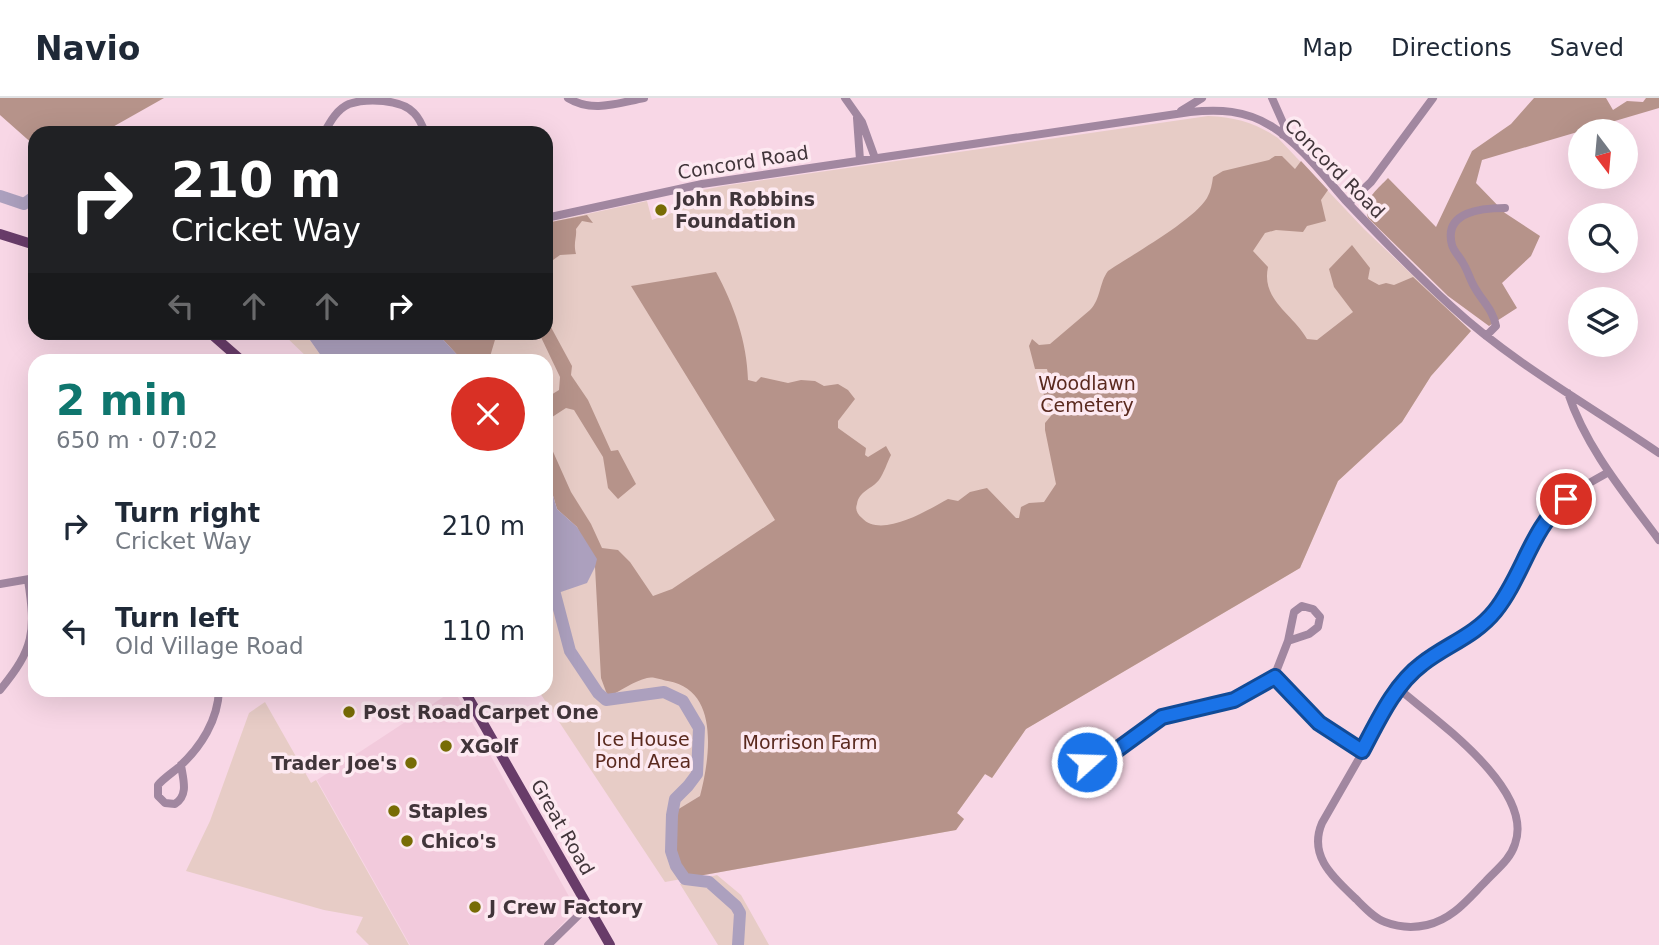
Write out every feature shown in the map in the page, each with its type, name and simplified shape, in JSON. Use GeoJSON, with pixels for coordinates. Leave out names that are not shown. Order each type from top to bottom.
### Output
{"type":"FeatureCollection","features":[{"type":"Feature","properties":{"kind":"main road"},"geometry":{"type":"LineString","coordinates":[[0,234],[28,243]]}},
{"type":"Feature","properties":{"kind":"main road"},"geometry":{"type":"LineString","coordinates":[[218,340],[234,354]]}},
{"type":"Feature","properties":{"kind":"main road","name":"Great Road"},"geometry":{"type":"LineString","coordinates":[[468,697],[610,945]]}},
{"type":"Feature","properties":{"kind":"street"},"geometry":{"type":"LineString","coordinates":[[568,98],[582,105],[595,107],[643,98]]}},
{"type":"Feature","properties":{"kind":"street"},"geometry":{"type":"LineString","coordinates":[[845,98],[867,132],[875,158]]}},
{"type":"Feature","properties":{"kind":"street"},"geometry":{"type":"LineString","coordinates":[[1177,114],[1202,98]]}},
{"type":"Feature","properties":{"kind":"street"},"geometry":{"type":"LineString","coordinates":[[1272,98],[1284,125],[1283,135]]}},
{"type":"Feature","properties":{"kind":"street"},"geometry":{"type":"LineString","coordinates":[[1349,203],[1371,182],[1433,98]]}},
{"type":"Feature","properties":{"kind":"street"},"geometry":{"type":"LineString","coordinates":[[328,126],[332,118],[348,104],[369,100],[402,105],[414,113],[421,126]]}},
{"type":"Feature","properties":{"kind":"street"},"geometry":{"type":"LineString","coordinates":[[854,109],[860,160]]}},
{"type":"Feature","properties":{"kind":"street","name":"Concord Road"},"geometry":{"type":"LineString","coordinates":[[553,216],[702,184],[1177,114],[1209,110],[1236,111],[1259,119],[1283,135],[1443,298],[1486,336],[1537,374],[1659,453]]}},
{"type":"Feature","properties":{"kind":"street"},"geometry":{"type":"LineString","coordinates":[[1486,336],[1496,326],[1493,313],[1454,251],[1451,235],[1456,222],[1469,212],[1505,208]]}},
{"type":"Feature","properties":{"kind":"street"},"geometry":{"type":"LineString","coordinates":[[1568,393],[1576,417],[1609,472],[1659,540]]}},
{"type":"Feature","properties":{"kind":"street"},"geometry":{"type":"LineString","coordinates":[[1399,689],[1486,765],[1505,790],[1518,825],[1516,842],[1507,860],[1447,918],[1406,927],[1383,922],[1325,869],[1319,855],[1317,834],[1399,689],[1422,664],[1485,623],[1505,597],[1540,530],[1558,506],[1609,472]]}},
{"type":"Feature","properties":{"kind":"street"},"geometry":{"type":"LineString","coordinates":[[0,584],[28,580]]}},
{"type":"Feature","properties":{"kind":"street"},"geometry":{"type":"LineString","coordinates":[[1114,752],[1162,717],[1234,700],[1275,677],[1288,641],[1294,612],[1302,606],[1313,609],[1320,617],[1318,627],[1309,634],[1288,641]]}},
{"type":"Feature","properties":{"kind":"street"},"geometry":{"type":"LineString","coordinates":[[0,690],[19,666],[28,646]]}},
{"type":"Feature","properties":{"kind":"street"},"geometry":{"type":"LineString","coordinates":[[1275,677],[1319,723],[1362,751]]}},
{"type":"Feature","properties":{"kind":"street"},"geometry":{"type":"LineString","coordinates":[[181,765],[184,794],[178,803],[165,803],[158,796],[158,785],[196,749],[211,723],[218,697]]}},
{"type":"Feature","properties":{"kind":"street"},"geometry":{"type":"LineString","coordinates":[[548,945],[587,906]]}},
{"type":"Feature","properties":{"kind":"shaded area"},"geometry":{"type":"Polygon","coordinates":[[[310,340],[443,340],[456,354],[320,354],[310,340]]]}},
{"type":"Feature","properties":{"kind":"shaded area"},"geometry":{"type":"Polygon","coordinates":[[[553,496],[557,509],[577,527],[597,559],[587,583],[555,594],[553,496]]]}},
{"type":"Feature","properties":{"kind":"shaded area"},"geometry":{"type":"Polygon","coordinates":[[[443,697],[458,697],[576,909],[543,945],[410,945],[317,780],[443,697]]]}},
{"type":"Feature","properties":{"kind":"green space"},"geometry":{"type":"Polygon","coordinates":[[[0,98],[164,98],[114,126],[28,126],[28,140],[0,115],[0,98]]]}},
{"type":"Feature","properties":{"kind":"green space"},"geometry":{"type":"Polygon","coordinates":[[[1534,98],[1606,98],[1613,110],[1627,101],[1643,102],[1646,98],[1659,98],[1659,108],[1622,119],[1568,119],[1568,135],[1482,160],[1476,183],[1505,213],[1540,236],[1531,256],[1502,283],[1517,308],[1489,326],[1448,296],[1368,218],[1367,206],[1371,196],[1388,178],[1436,227],[1472,151],[1511,124],[1534,98]]]}},
{"type":"Feature","properties":{"kind":"green space","name":"Woodlawn Cemetery"},"geometry":{"type":"Polygon","coordinates":[[[1208,116],[1227,118],[1262,128],[1278,138],[1364,229],[1471,331],[1431,376],[1402,422],[1338,481],[1300,568],[1026,729],[992,778],[985,774],[957,813],[964,819],[956,830],[665,882],[543,697],[553,697],[553,593],[555,594],[577,527],[557,509],[553,496],[553,354],[456,354],[443,340],[553,340],[553,221],[647,201],[652,220],[680,210],[677,195],[723,186],[1208,116]]]}},
{"type":"Feature","properties":{"kind":"green space","name":"Woodlawn Cemetery"},"geometry":{"type":"Polygon","coordinates":[[[1282,156],[1295,169],[1301,161],[1328,190],[1321,200],[1326,221],[1307,226],[1303,232],[1276,230],[1265,233],[1253,251],[1268,267],[1267,279],[1273,297],[1307,339],[1317,340],[1353,312],[1334,287],[1329,269],[1352,245],[1370,268],[1368,279],[1379,285],[1394,285],[1413,277],[1471,331],[1431,376],[1402,422],[1338,481],[1300,568],[1026,729],[992,778],[985,774],[957,813],[964,819],[956,830],[687,878],[674,847],[677,810],[700,796],[708,745],[704,711],[696,697],[685,687],[655,678],[637,681],[608,697],[601,678],[595,567],[577,527],[557,509],[553,496],[553,452],[571,492],[602,548],[618,550],[630,562],[653,596],[672,589],[775,520],[631,286],[716,272],[738,324],[748,380],[756,382],[761,377],[788,383],[815,381],[824,386],[838,384],[848,390],[855,399],[838,421],[838,428],[866,448],[865,455],[868,457],[886,446],[891,455],[879,480],[858,500],[858,513],[870,524],[892,524],[905,520],[948,499],[958,501],[970,492],[987,488],[1019,518],[1021,507],[1029,503],[1044,502],[1056,484],[1045,430],[1045,423],[1055,411],[1044,395],[1049,377],[1047,369],[1035,369],[1029,346],[1032,339],[1039,345],[1050,344],[1090,310],[1108,271],[1189,217],[1207,198],[1213,177],[1223,171],[1282,156]]]}},
{"type":"Feature","properties":{"kind":"green space"},"geometry":{"type":"Polygon","coordinates":[[[587,215],[593,223],[582,221],[576,229],[576,254],[560,255],[553,260],[553,222],[587,215]]]}},
{"type":"Feature","properties":{"kind":"green space"},"geometry":{"type":"Polygon","coordinates":[[[553,331],[572,366],[571,375],[588,400],[611,451],[618,450],[636,484],[618,499],[608,488],[603,457],[574,410],[566,408],[553,416],[553,394],[559,390],[560,377],[553,362],[553,354],[549,354],[542,340],[553,340],[553,331]]]}},
{"type":"Feature","properties":{"kind":"green space"},"geometry":{"type":"Polygon","coordinates":[[[289,340],[310,340],[320,354],[304,354],[289,340]]]}},
{"type":"Feature","properties":{"kind":"green space"},"geometry":{"type":"Polygon","coordinates":[[[443,340],[495,340],[491,354],[456,354],[443,340]]]}},
{"type":"Feature","properties":{"kind":"green space"},"geometry":{"type":"Polygon","coordinates":[[[265,702],[311,783],[316,780],[409,945],[369,945],[356,932],[363,917],[324,910],[186,871],[210,821],[249,713],[265,702]]]}},
{"type":"Feature","properties":{"kind":"green space"},"geometry":{"type":"Polygon","coordinates":[[[717,875],[741,895],[769,945],[718,945],[680,884],[717,875]]]}},
{"type":"Feature","properties":{"kind":"waterway"},"geometry":{"type":"LineString","coordinates":[[0,196],[24,204],[28,201]]}},
{"type":"Feature","properties":{"kind":"waterway"},"geometry":{"type":"LineString","coordinates":[[553,589],[570,651],[598,693],[606,700],[664,692],[683,701],[699,728],[697,774],[675,799],[671,851],[676,866],[685,879],[709,882],[736,906],[740,913],[738,945]]}},
{"type":"Feature","properties":{"kind":"place","name":"John Robbins Foundation"},"geometry":{"type":"Point","coordinates":[661,210]}},
{"type":"Feature","properties":{"kind":"place","name":"Post Road Carpet One"},"geometry":{"type":"Point","coordinates":[349,712]}},
{"type":"Feature","properties":{"kind":"place","name":"XGolf"},"geometry":{"type":"Point","coordinates":[446,746]}},
{"type":"Feature","properties":{"kind":"place","name":"Trader Joe's"},"geometry":{"type":"Point","coordinates":[411,763]}},
{"type":"Feature","properties":{"kind":"place","name":"Staples"},"geometry":{"type":"Point","coordinates":[394,811]}},
{"type":"Feature","properties":{"kind":"place","name":"Chico's"},"geometry":{"type":"Point","coordinates":[407,841]}},
{"type":"Feature","properties":{"kind":"place","name":"J Crew Factory"},"geometry":{"type":"Point","coordinates":[475,907]}},
{"type":"Feature","properties":{"kind":"route"},"geometry":{"type":"LineString","coordinates":[[1087,762],[1090,755],[1098,750],[1107,748],[1114,752],[1162,717],[1234,700],[1275,677],[1319,723],[1362,751],[1403,682],[1422,664],[1474,632],[1495,612],[1515,581],[1540,530],[1566,499]]}},
{"type":"Feature","properties":{"kind":"park label","name":"Morrison Farm"},"geometry":{"type":"Point","coordinates":[810,742]}},
{"type":"Feature","properties":{"kind":"park label","name":"Ice House Pond Area"},"geometry":{"type":"Point","coordinates":[643,750]}}]}
